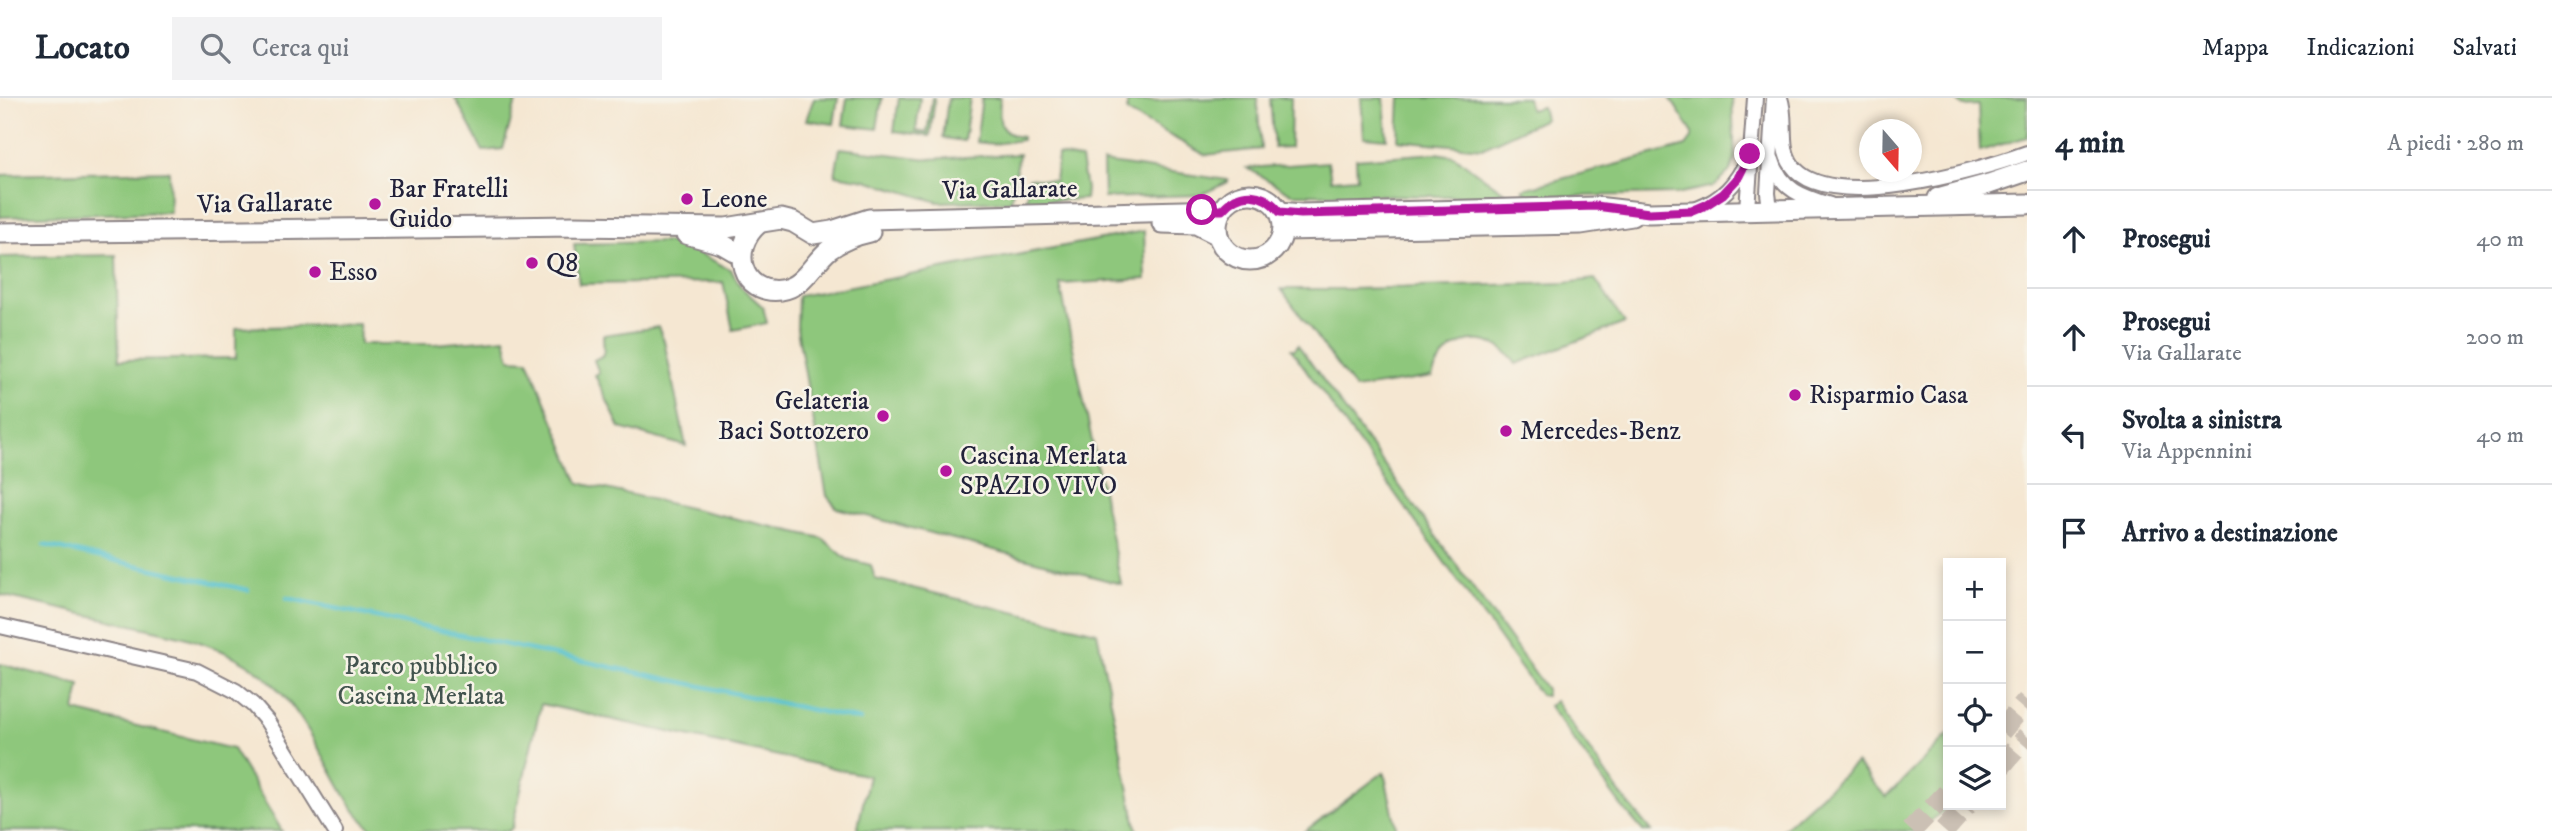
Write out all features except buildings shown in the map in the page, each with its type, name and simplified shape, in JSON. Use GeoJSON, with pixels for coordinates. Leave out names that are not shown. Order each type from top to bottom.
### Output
{"type":"FeatureCollection","features":[{"type":"Feature","properties":{"kind":"main road"},"geometry":{"type":"LineString","coordinates":[[1896,206],[1955,194],[2027,171]]}},
{"type":"Feature","properties":{"kind":"main road"},"geometry":{"type":"LineString","coordinates":[[1247,194],[1272,202],[1282,221],[1280,242],[1272,252],[1259,259],[1248,260],[1235,256],[1224,247],[1218,235],[1222,210],[1237,197],[1247,194]]}},
{"type":"Feature","properties":{"kind":"main road"},"geometry":{"type":"LineString","coordinates":[[1282,221],[1581,224],[1649,213],[1692,211],[2027,204]]}},
{"type":"Feature","properties":{"kind":"main road","name":"Via Gallarate"},"geometry":{"type":"LineString","coordinates":[[0,233],[658,226],[726,228],[781,219],[813,233],[824,233],[869,219],[1222,210]]}},
{"type":"Feature","properties":{"kind":"main road"},"geometry":{"type":"LineString","coordinates":[[741,255],[743,243],[758,223]]}},
{"type":"Feature","properties":{"kind":"main road","name":"Via Gallarate"},"geometry":{"type":"LineString","coordinates":[[658,226],[722,244],[741,255],[749,278],[770,290],[793,287],[830,249],[868,232],[1166,223],[1196,224],[1218,235]]}},
{"type":"Feature","properties":{"kind":"main road"},"geometry":{"type":"LineString","coordinates":[[803,229],[812,248],[810,268]]}},
{"type":"Feature","properties":{"kind":"street"},"geometry":{"type":"LineString","coordinates":[[1747,209],[1755,98]]}},
{"type":"Feature","properties":{"kind":"street"},"geometry":{"type":"LineString","coordinates":[[1770,209],[1768,194],[1774,98]]}},
{"type":"Feature","properties":{"kind":"street"},"geometry":{"type":"LineString","coordinates":[[1780,98],[1785,116],[1786,156],[1800,174],[1823,184],[1857,187],[1927,181],[1977,170],[2027,153]]}},
{"type":"Feature","properties":{"kind":"street"},"geometry":{"type":"LineString","coordinates":[[1770,152],[1777,173],[1788,188],[1804,197],[1838,207]]}},
{"type":"Feature","properties":{"kind":"street"},"geometry":{"type":"LineString","coordinates":[[1692,211],[1723,194],[1738,178],[1750,154]]}},
{"type":"Feature","properties":{"kind":"street"},"geometry":{"type":"LineString","coordinates":[[0,626],[178,666],[229,686],[253,705],[267,721],[335,831]]}},
{"type":"Feature","properties":{"kind":"green space"},"geometry":{"type":"Polygon","coordinates":[[[455,98],[517,98],[503,149],[483,151],[455,98]]]}},
{"type":"Feature","properties":{"kind":"green space"},"geometry":{"type":"Polygon","coordinates":[[[814,98],[838,98],[834,124],[806,120],[814,98]]]}},
{"type":"Feature","properties":{"kind":"green space"},"geometry":{"type":"Polygon","coordinates":[[[847,98],[882,98],[877,129],[843,125],[847,98]]]}},
{"type":"Feature","properties":{"kind":"green space"},"geometry":{"type":"Polygon","coordinates":[[[899,98],[920,98],[916,131],[927,133],[932,98],[935,98],[930,136],[894,131],[899,98]]]}},
{"type":"Feature","properties":{"kind":"green space"},"geometry":{"type":"Polygon","coordinates":[[[948,98],[970,98],[964,141],[943,138],[948,98]]]}},
{"type":"Feature","properties":{"kind":"green space"},"geometry":{"type":"Polygon","coordinates":[[[982,98],[1000,98],[999,113],[1003,129],[1007,133],[1022,137],[1022,140],[994,144],[976,142],[982,98]]]}},
{"type":"Feature","properties":{"kind":"green space"},"geometry":{"type":"Polygon","coordinates":[[[1257,98],[1261,149],[1205,155],[1127,112],[1127,102],[1257,98]]]}},
{"type":"Feature","properties":{"kind":"green space"},"geometry":{"type":"Polygon","coordinates":[[[1270,98],[1291,98],[1290,147],[1274,148],[1270,98]]]}},
{"type":"Feature","properties":{"kind":"green space"},"geometry":{"type":"Polygon","coordinates":[[[1361,98],[1384,98],[1387,139],[1364,137],[1361,98]]]}},
{"type":"Feature","properties":{"kind":"green space"},"geometry":{"type":"Polygon","coordinates":[[[1400,98],[1527,98],[1530,110],[1542,107],[1545,119],[1482,148],[1398,140],[1400,98]]]}},
{"type":"Feature","properties":{"kind":"green space"},"geometry":{"type":"Polygon","coordinates":[[[1670,98],[1732,98],[1735,159],[1730,171],[1714,186],[1676,194],[1528,197],[1523,189],[1686,146],[1692,138],[1692,132],[1670,98]]]}},
{"type":"Feature","properties":{"kind":"green space"},"geometry":{"type":"Polygon","coordinates":[[[1955,98],[2027,98],[2027,137],[1980,151],[1978,105],[1963,106],[1955,98]]]}},
{"type":"Feature","properties":{"kind":"green space"},"geometry":{"type":"Polygon","coordinates":[[[840,148],[928,159],[1019,154],[1011,201],[938,202],[866,180],[835,175],[840,148]]]}},
{"type":"Feature","properties":{"kind":"green space"},"geometry":{"type":"Polygon","coordinates":[[[1436,153],[1454,156],[1511,197],[1292,194],[1247,168],[1328,162],[1331,180],[1357,178],[1356,159],[1436,153]]]}},
{"type":"Feature","properties":{"kind":"green space"},"geometry":{"type":"Polygon","coordinates":[[[1058,155],[1081,159],[1085,199],[1026,202],[1029,178],[1055,181],[1058,155]]]}},
{"type":"Feature","properties":{"kind":"green space"},"geometry":{"type":"Polygon","coordinates":[[[1103,162],[1228,182],[1200,195],[1104,198],[1103,162]]]}},
{"type":"Feature","properties":{"kind":"green space"},"geometry":{"type":"Polygon","coordinates":[[[169,171],[170,212],[0,217],[0,175],[169,171]]]}},
{"type":"Feature","properties":{"kind":"green space"},"geometry":{"type":"Polygon","coordinates":[[[1144,231],[1146,279],[1060,284],[1121,584],[837,508],[827,496],[797,329],[798,296],[1144,231]]]}},
{"type":"Feature","properties":{"kind":"green space"},"geometry":{"type":"Polygon","coordinates":[[[663,242],[684,245],[731,270],[741,287],[763,307],[767,323],[733,330],[723,282],[579,284],[574,244],[663,242]]]}},
{"type":"Feature","properties":{"kind":"green space","name":"Parco pubblico Cascina Merlata"},"geometry":{"type":"Polygon","coordinates":[[[116,255],[119,360],[236,358],[236,328],[359,324],[360,344],[435,344],[505,338],[510,359],[528,360],[579,483],[822,538],[847,559],[871,565],[875,579],[1097,632],[1137,831],[857,831],[869,776],[541,704],[512,828],[508,831],[374,831],[348,801],[300,718],[272,683],[255,669],[235,657],[184,637],[0,595],[0,257],[116,255]]]}},
{"type":"Feature","properties":{"kind":"green space"},"geometry":{"type":"Polygon","coordinates":[[[1595,279],[1625,323],[1516,364],[1506,352],[1495,345],[1470,341],[1447,352],[1432,377],[1355,389],[1281,289],[1565,283],[1595,279]]]}},
{"type":"Feature","properties":{"kind":"green space"},"geometry":{"type":"Polygon","coordinates":[[[658,327],[664,341],[686,446],[620,428],[595,375],[599,373],[594,360],[604,355],[603,335],[658,327]]]}},
{"type":"Feature","properties":{"kind":"green space"},"geometry":{"type":"Polygon","coordinates":[[[1298,345],[1546,689],[1546,695],[1540,695],[1291,349],[1298,345]]]}},
{"type":"Feature","properties":{"kind":"green space"},"geometry":{"type":"Polygon","coordinates":[[[0,664],[80,685],[75,711],[233,749],[282,831],[0,831],[0,664]]]}},
{"type":"Feature","properties":{"kind":"green space"},"geometry":{"type":"Polygon","coordinates":[[[1555,701],[1618,791],[1651,831],[1643,831],[1622,807],[1549,706],[1555,701]]]}},
{"type":"Feature","properties":{"kind":"green space"},"geometry":{"type":"Polygon","coordinates":[[[1943,740],[1943,810],[1946,810],[1916,831],[1781,831],[1856,763],[1886,797],[1943,740]]]}},
{"type":"Feature","properties":{"kind":"green space"},"geometry":{"type":"Polygon","coordinates":[[[1384,772],[1397,831],[1305,831],[1384,772]]]}},
{"type":"Feature","properties":{"kind":"waterway"},"geometry":{"type":"LineString","coordinates":[[44,545],[248,590]]}},
{"type":"Feature","properties":{"kind":"waterway"},"geometry":{"type":"LineString","coordinates":[[287,598],[860,720]]}},
{"type":"Feature","properties":{"kind":"tunnel"},"geometry":{"type":"LineString","coordinates":[[2006,725],[2027,701]]}},
{"type":"Feature","properties":{"kind":"tunnel"},"geometry":{"type":"LineString","coordinates":[[2006,760],[2027,736]]}},
{"type":"Feature","properties":{"kind":"tunnel"},"geometry":{"type":"LineString","coordinates":[[1911,831],[1943,797]]}},
{"type":"Feature","properties":{"kind":"tunnel"},"geometry":{"type":"LineString","coordinates":[[1944,831],[1963,810]]}},
{"type":"Feature","properties":{"kind":"place","name":"Leone"},"geometry":{"type":"Point","coordinates":[687,199]}},
{"type":"Feature","properties":{"kind":"place","name":"Bar Fratelli Guido"},"geometry":{"type":"Point","coordinates":[375,204]}},
{"type":"Feature","properties":{"kind":"place","name":"Q8"},"geometry":{"type":"Point","coordinates":[532,263]}},
{"type":"Feature","properties":{"kind":"place","name":"Esso"},"geometry":{"type":"Point","coordinates":[315,272]}},
{"type":"Feature","properties":{"kind":"place","name":"Risparmio Casa"},"geometry":{"type":"Point","coordinates":[1795,395]}},
{"type":"Feature","properties":{"kind":"place","name":"Gelateria Baci Sottozero"},"geometry":{"type":"Point","coordinates":[883,416]}},
{"type":"Feature","properties":{"kind":"place","name":"Mercedes-Benz"},"geometry":{"type":"Point","coordinates":[1506,431]}},
{"type":"Feature","properties":{"kind":"place","name":"Cascina Merlata SPAZIO VIVO"},"geometry":{"type":"Point","coordinates":[946,471]}},
{"type":"Feature","properties":{"kind":"route"},"geometry":{"type":"LineString","coordinates":[[1202,210],[1222,210],[1229,202],[1247,194],[1272,202],[1280,212],[1301,214],[1534,210],[1596,206],[1649,213],[1692,211],[1718,199],[1730,188],[1750,154]]}}]}
